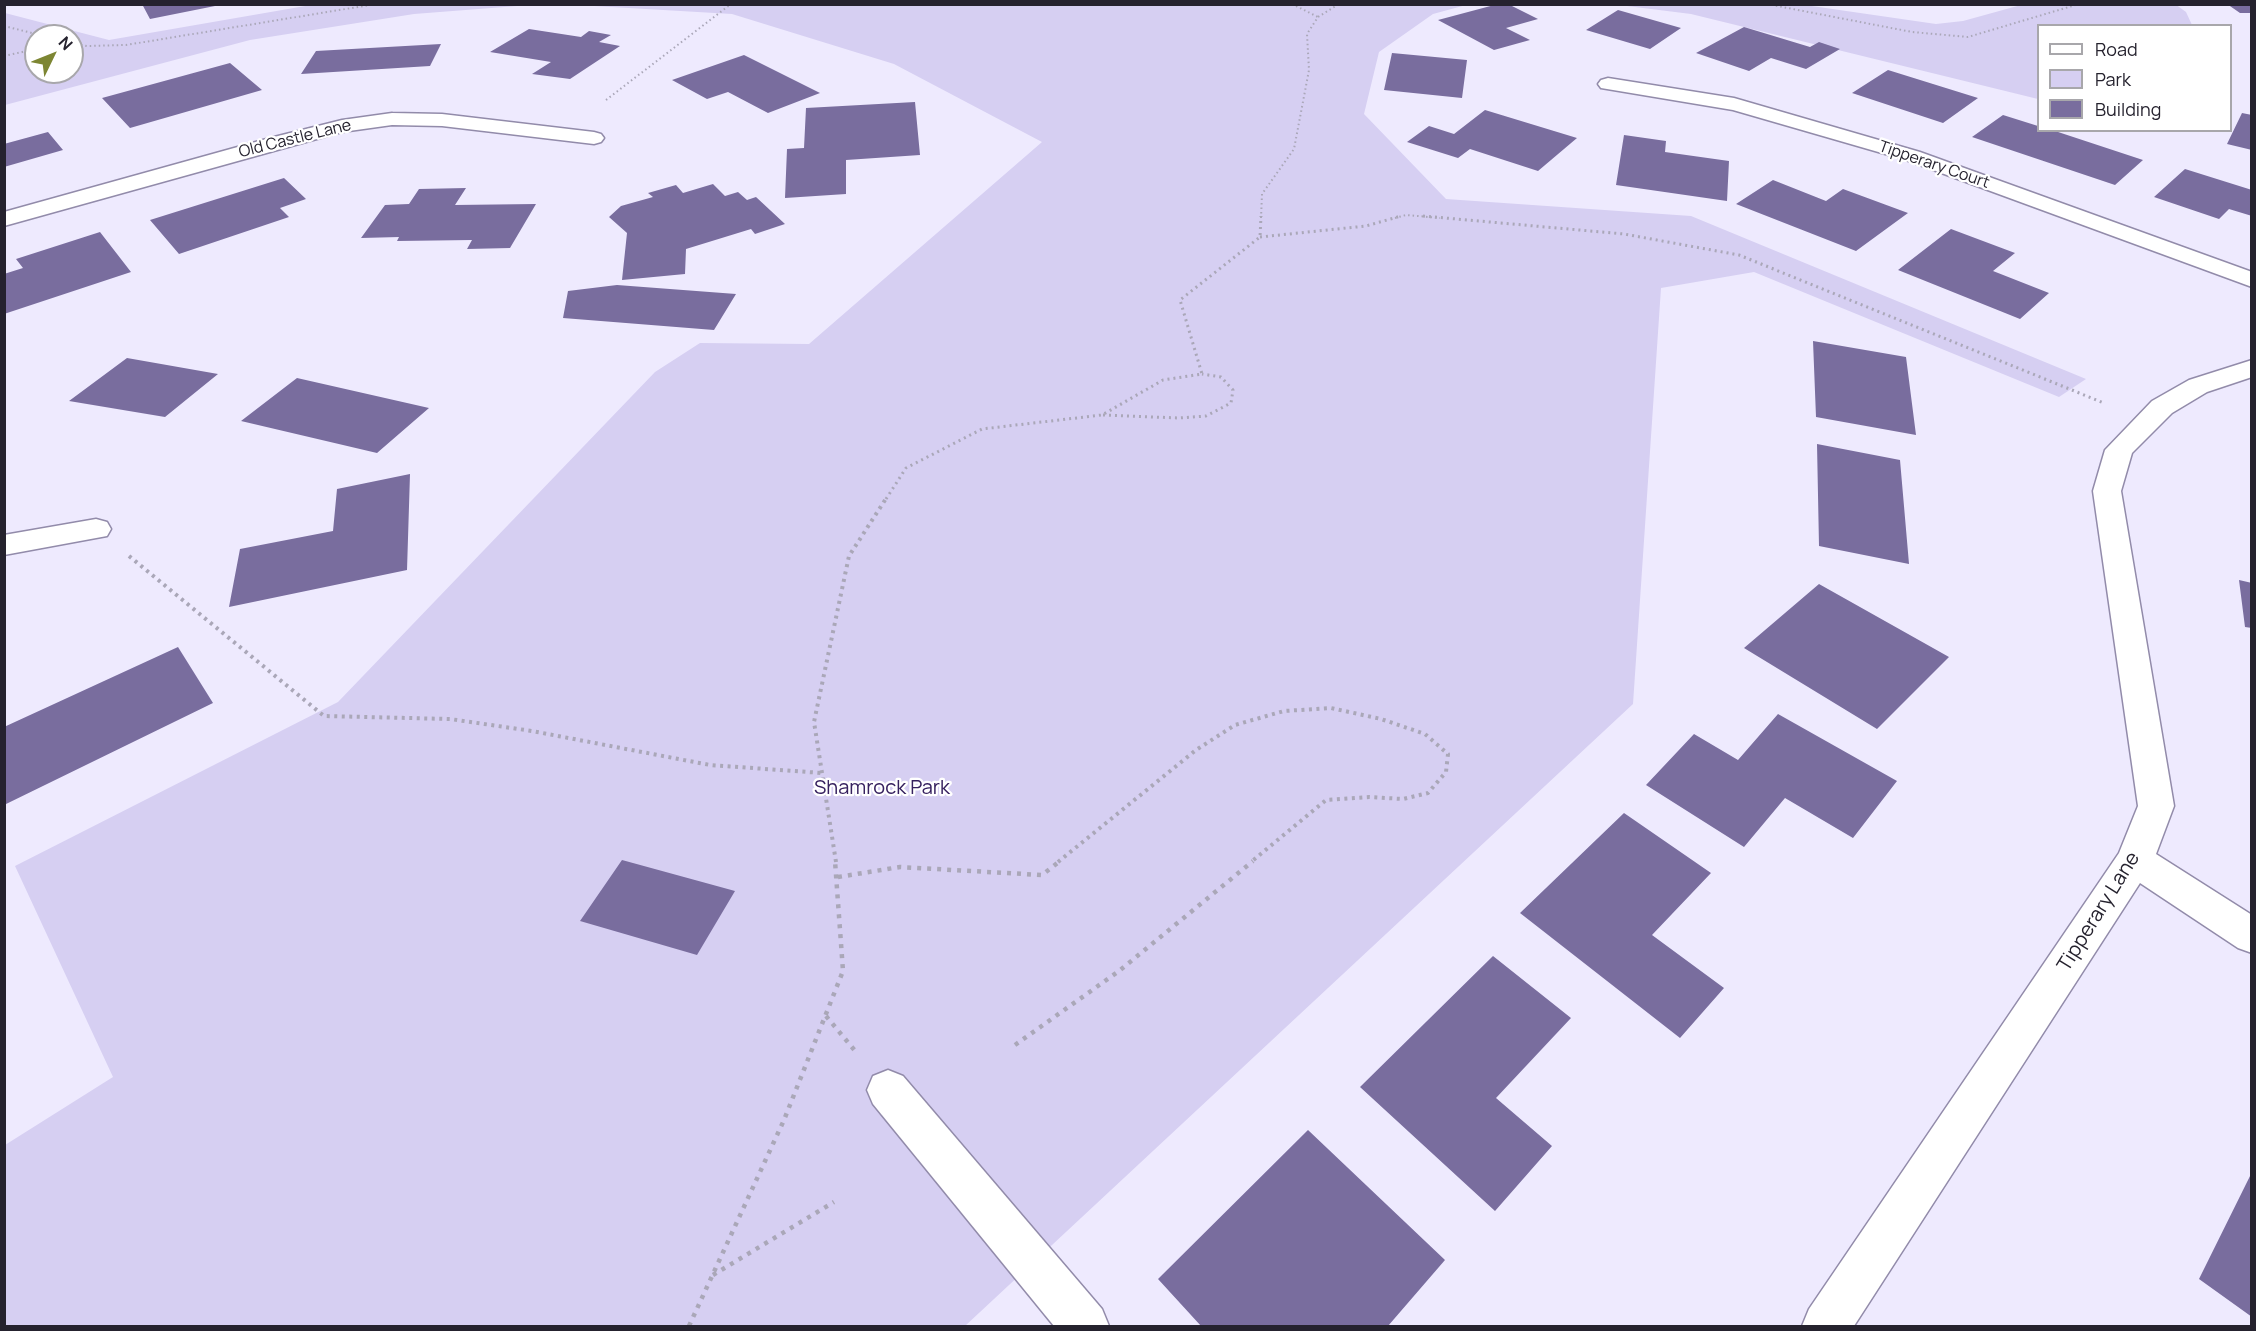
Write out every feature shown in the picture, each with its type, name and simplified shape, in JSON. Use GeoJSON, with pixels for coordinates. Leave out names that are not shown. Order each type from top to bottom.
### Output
{"type":"FeatureCollection","features":[{"type":"Feature","properties":{"kind":"street","name":"Tipperary Court"},"geometry":{"type":"LineString","coordinates":[[1608,84],[1734,104],[1813,125],[1913,156],[2252,280]]}},
{"type":"Feature","properties":{"kind":"street","name":"Old Castle Lane"},"geometry":{"type":"LineString","coordinates":[[4,219],[277,142],[342,126],[392,119],[442,120],[594,138]]}},
{"type":"Feature","properties":{"kind":"street","name":"Tipperary Lane"},"geometry":{"type":"LineString","coordinates":[[1826,1326],[2135,860],[2156,806],[2138,674],[2107,491],[2119,450],[2162,407],[2198,386],[2252,368]]}},
{"type":"Feature","properties":{"kind":"street"},"geometry":{"type":"LineString","coordinates":[[4,545],[96,529]]}},
{"type":"Feature","properties":{"kind":"street"},"geometry":{"type":"LineString","coordinates":[[2135,860],[2252,936]]}},
{"type":"Feature","properties":{"kind":"street"},"geometry":{"type":"LineString","coordinates":[[888,1090],[1086,1326]]}},
{"type":"Feature","properties":{"kind":"path"},"geometry":{"type":"LineString","coordinates":[[84,45],[126,45],[376,4]]}},
{"type":"Feature","properties":{"kind":"path"},"geometry":{"type":"LineString","coordinates":[[557,134],[619,91],[731,4]]}},
{"type":"Feature","properties":{"kind":"path"},"geometry":{"type":"LineString","coordinates":[[1292,4],[1318,17]]}},
{"type":"Feature","properties":{"kind":"path"},"geometry":{"type":"LineString","coordinates":[[1260,237],[1262,194],[1294,149],[1309,70],[1307,33],[1318,17],[1339,4]]}},
{"type":"Feature","properties":{"kind":"path"},"geometry":{"type":"LineString","coordinates":[[1767,4],[1912,32],[1968,37],[2079,4]]}},
{"type":"Feature","properties":{"kind":"path"},"geometry":{"type":"LineString","coordinates":[[4,26],[24,31]]}},
{"type":"Feature","properties":{"kind":"path"},"geometry":{"type":"LineString","coordinates":[[4,56],[24,52]]}},
{"type":"Feature","properties":{"kind":"path"},"geometry":{"type":"LineString","coordinates":[[1202,374],[1180,300],[1260,237],[1366,226],[1406,215],[1624,234],[1739,255],[2148,421]]}},
{"type":"Feature","properties":{"kind":"path"},"geometry":{"type":"LineString","coordinates":[[689,1326],[784,1120],[843,971],[838,877],[814,722],[849,556],[906,468],[982,429],[1102,415],[1179,418],[1206,416],[1231,404],[1233,390],[1221,377],[1202,374],[1163,380],[1102,415]]}},
{"type":"Feature","properties":{"kind":"path"},"geometry":{"type":"LineString","coordinates":[[96,529],[324,716],[450,719],[532,731],[710,765],[822,773]]}},
{"type":"Feature","properties":{"kind":"path"},"geometry":{"type":"LineString","coordinates":[[838,877],[900,867],[1042,875],[1196,750],[1235,725],[1284,711],[1331,708],[1381,718],[1425,734],[1448,754],[1446,772],[1428,793],[1402,799],[1326,800],[1119,971],[1015,1045]]}},
{"type":"Feature","properties":{"kind":"path"},"geometry":{"type":"LineString","coordinates":[[712,1275],[834,1202]]}},
{"type":"Feature","properties":{"kind":"green space"},"geometry":{"type":"Polygon","coordinates":[[[1798,4],[1936,24],[1963,21],[2021,5],[2175,4],[2186,12],[2192,24],[2037,24],[2037,99],[1691,14],[1619,5],[1798,4]]]}},
{"type":"Feature","properties":{"kind":"green space"},"geometry":{"type":"Polygon","coordinates":[[[311,5],[530,5],[414,14],[250,40],[5,105],[5,13],[47,24],[24,24],[24,84],[84,84],[84,34],[109,40],[311,5]]]}},
{"type":"Feature","properties":{"kind":"green space","name":"Shamrock Park"},"geometry":{"type":"Polygon","coordinates":[[[577,5],[1466,5],[1433,14],[1379,52],[1364,114],[1446,199],[1691,216],[2086,379],[2059,397],[1754,272],[1661,288],[1633,704],[965,1326],[5,1326],[5,1145],[113,1077],[15,866],[338,702],[655,372],[700,343],[809,344],[1042,142],[894,64],[732,14],[577,5]]]}},
{"type":"Feature","properties":{"kind":"building"},"geometry":{"type":"Polygon","coordinates":[[[142,4],[215,4],[215,6],[150,19],[142,4]]]}},
{"type":"Feature","properties":{"kind":"building"},"geometry":{"type":"Polygon","coordinates":[[[1498,4],[1508,4],[1538,19],[1506,28],[1530,40],[1494,50],[1438,20],[1498,4]]]}},
{"type":"Feature","properties":{"kind":"building"},"geometry":{"type":"Polygon","coordinates":[[[2227,4],[2252,4],[2252,13],[2240,13],[2227,4]]]}},
{"type":"Feature","properties":{"kind":"building"},"geometry":{"type":"Polygon","coordinates":[[[1618,10],[1681,28],[1650,49],[1586,30],[1618,10]]]}},
{"type":"Feature","properties":{"kind":"building"},"geometry":{"type":"Polygon","coordinates":[[[1744,27],[1810,47],[1819,42],[1840,49],[1806,69],[1771,58],[1749,71],[1696,53],[1744,27]]]}},
{"type":"Feature","properties":{"kind":"building"},"geometry":{"type":"Polygon","coordinates":[[[529,29],[581,37],[589,31],[611,35],[599,42],[620,46],[570,79],[532,74],[551,62],[490,52],[529,29]]]}},
{"type":"Feature","properties":{"kind":"building"},"geometry":{"type":"Polygon","coordinates":[[[441,44],[430,66],[301,74],[316,51],[441,44]]]}},
{"type":"Feature","properties":{"kind":"building"},"geometry":{"type":"Polygon","coordinates":[[[1392,53],[1467,60],[1462,98],[1384,90],[1392,53]]]}},
{"type":"Feature","properties":{"kind":"building"},"geometry":{"type":"Polygon","coordinates":[[[744,55],[820,93],[768,113],[728,92],[707,99],[672,80],[744,55]]]}},
{"type":"Feature","properties":{"kind":"building"},"geometry":{"type":"Polygon","coordinates":[[[230,63],[262,90],[130,128],[102,98],[230,63]]]}},
{"type":"Feature","properties":{"kind":"building"},"geometry":{"type":"Polygon","coordinates":[[[1888,70],[1978,98],[1943,123],[1852,93],[1888,70]]]}},
{"type":"Feature","properties":{"kind":"building"},"geometry":{"type":"Polygon","coordinates":[[[915,102],[920,155],[846,160],[846,194],[785,198],[787,149],[804,148],[806,108],[915,102]]]}},
{"type":"Feature","properties":{"kind":"building"},"geometry":{"type":"Polygon","coordinates":[[[1485,110],[1577,138],[1538,171],[1470,149],[1458,158],[1407,142],[1429,126],[1454,134],[1485,110]]]}},
{"type":"Feature","properties":{"kind":"building"},"geometry":{"type":"Polygon","coordinates":[[[2242,113],[2252,115],[2252,150],[2227,144],[2242,113]]]}},
{"type":"Feature","properties":{"kind":"building"},"geometry":{"type":"Polygon","coordinates":[[[2003,115],[2037,126],[2037,132],[2058,132],[2143,160],[2115,185],[1972,137],[2003,115]]]}},
{"type":"Feature","properties":{"kind":"building"},"geometry":{"type":"Polygon","coordinates":[[[48,132],[63,150],[4,167],[4,144],[48,132]]]}},
{"type":"Feature","properties":{"kind":"building"},"geometry":{"type":"Polygon","coordinates":[[[1624,135],[1666,141],[1665,152],[1729,161],[1727,201],[1616,185],[1624,135]]]}},
{"type":"Feature","properties":{"kind":"building"},"geometry":{"type":"Polygon","coordinates":[[[2185,169],[2252,190],[2252,216],[2229,209],[2219,219],[2154,197],[2185,169]]]}},
{"type":"Feature","properties":{"kind":"building"},"geometry":{"type":"Polygon","coordinates":[[[284,178],[306,199],[280,208],[289,217],[179,254],[150,220],[284,178]]]}},
{"type":"Feature","properties":{"kind":"building"},"geometry":{"type":"Polygon","coordinates":[[[1773,180],[1826,201],[1843,189],[1908,213],[1856,251],[1736,204],[1773,180]]]}},
{"type":"Feature","properties":{"kind":"building"},"geometry":{"type":"Polygon","coordinates":[[[713,184],[725,196],[738,192],[747,200],[756,197],[785,224],[755,234],[751,229],[686,249],[685,274],[622,280],[627,233],[609,217],[621,206],[653,197],[648,193],[676,185],[683,193],[713,184]]]}},
{"type":"Feature","properties":{"kind":"building"},"geometry":{"type":"Polygon","coordinates":[[[466,188],[455,205],[536,204],[510,248],[467,249],[472,240],[397,241],[399,237],[361,238],[385,205],[409,204],[419,189],[466,188]]]}},
{"type":"Feature","properties":{"kind":"building"},"geometry":{"type":"Polygon","coordinates":[[[1951,229],[2015,253],[1993,271],[2049,293],[2020,319],[1898,270],[1951,229]]]}},
{"type":"Feature","properties":{"kind":"building"},"geometry":{"type":"Polygon","coordinates":[[[100,232],[131,272],[4,314],[4,274],[23,268],[16,259],[100,232]]]}},
{"type":"Feature","properties":{"kind":"building"},"geometry":{"type":"Polygon","coordinates":[[[617,285],[736,294],[714,330],[563,318],[568,291],[617,285]]]}},
{"type":"Feature","properties":{"kind":"building"},"geometry":{"type":"Polygon","coordinates":[[[1813,341],[1906,357],[1916,435],[1816,417],[1813,341]]]}},
{"type":"Feature","properties":{"kind":"building"},"geometry":{"type":"Polygon","coordinates":[[[127,358],[218,374],[165,417],[69,401],[127,358]]]}},
{"type":"Feature","properties":{"kind":"building"},"geometry":{"type":"Polygon","coordinates":[[[297,378],[429,408],[377,453],[241,421],[297,378]]]}},
{"type":"Feature","properties":{"kind":"building"},"geometry":{"type":"Polygon","coordinates":[[[1817,444],[1900,460],[1909,564],[1819,546],[1817,444]]]}},
{"type":"Feature","properties":{"kind":"building"},"geometry":{"type":"Polygon","coordinates":[[[410,474],[407,570],[229,607],[240,549],[333,531],[337,489],[410,474]]]}},
{"type":"Feature","properties":{"kind":"building"},"geometry":{"type":"Polygon","coordinates":[[[2239,580],[2252,583],[2252,628],[2245,627],[2239,580]]]}},
{"type":"Feature","properties":{"kind":"building"},"geometry":{"type":"Polygon","coordinates":[[[1819,584],[1949,657],[1877,729],[1744,648],[1819,584]]]}},
{"type":"Feature","properties":{"kind":"building"},"geometry":{"type":"Polygon","coordinates":[[[178,647],[213,703],[4,805],[4,727],[178,647]]]}},
{"type":"Feature","properties":{"kind":"building"},"geometry":{"type":"Polygon","coordinates":[[[1778,714],[1897,781],[1853,838],[1785,798],[1744,847],[1646,785],[1694,734],[1738,760],[1778,714]]]}},
{"type":"Feature","properties":{"kind":"building"},"geometry":{"type":"Polygon","coordinates":[[[1624,813],[1711,873],[1652,935],[1724,988],[1680,1038],[1520,913],[1624,813]]]}},
{"type":"Feature","properties":{"kind":"building"},"geometry":{"type":"Polygon","coordinates":[[[622,860],[735,891],[697,955],[580,921],[622,860]]]}},
{"type":"Feature","properties":{"kind":"building"},"geometry":{"type":"Polygon","coordinates":[[[1493,956],[1571,1018],[1496,1098],[1552,1146],[1495,1211],[1360,1087],[1493,956]]]}},
{"type":"Feature","properties":{"kind":"building"},"geometry":{"type":"Polygon","coordinates":[[[1308,1130],[1445,1260],[1388,1326],[1201,1326],[1158,1279],[1308,1130]]]}},
{"type":"Feature","properties":{"kind":"building"},"geometry":{"type":"Polygon","coordinates":[[[2252,1172],[2252,1317],[2199,1279],[2252,1172]]]}}]}
